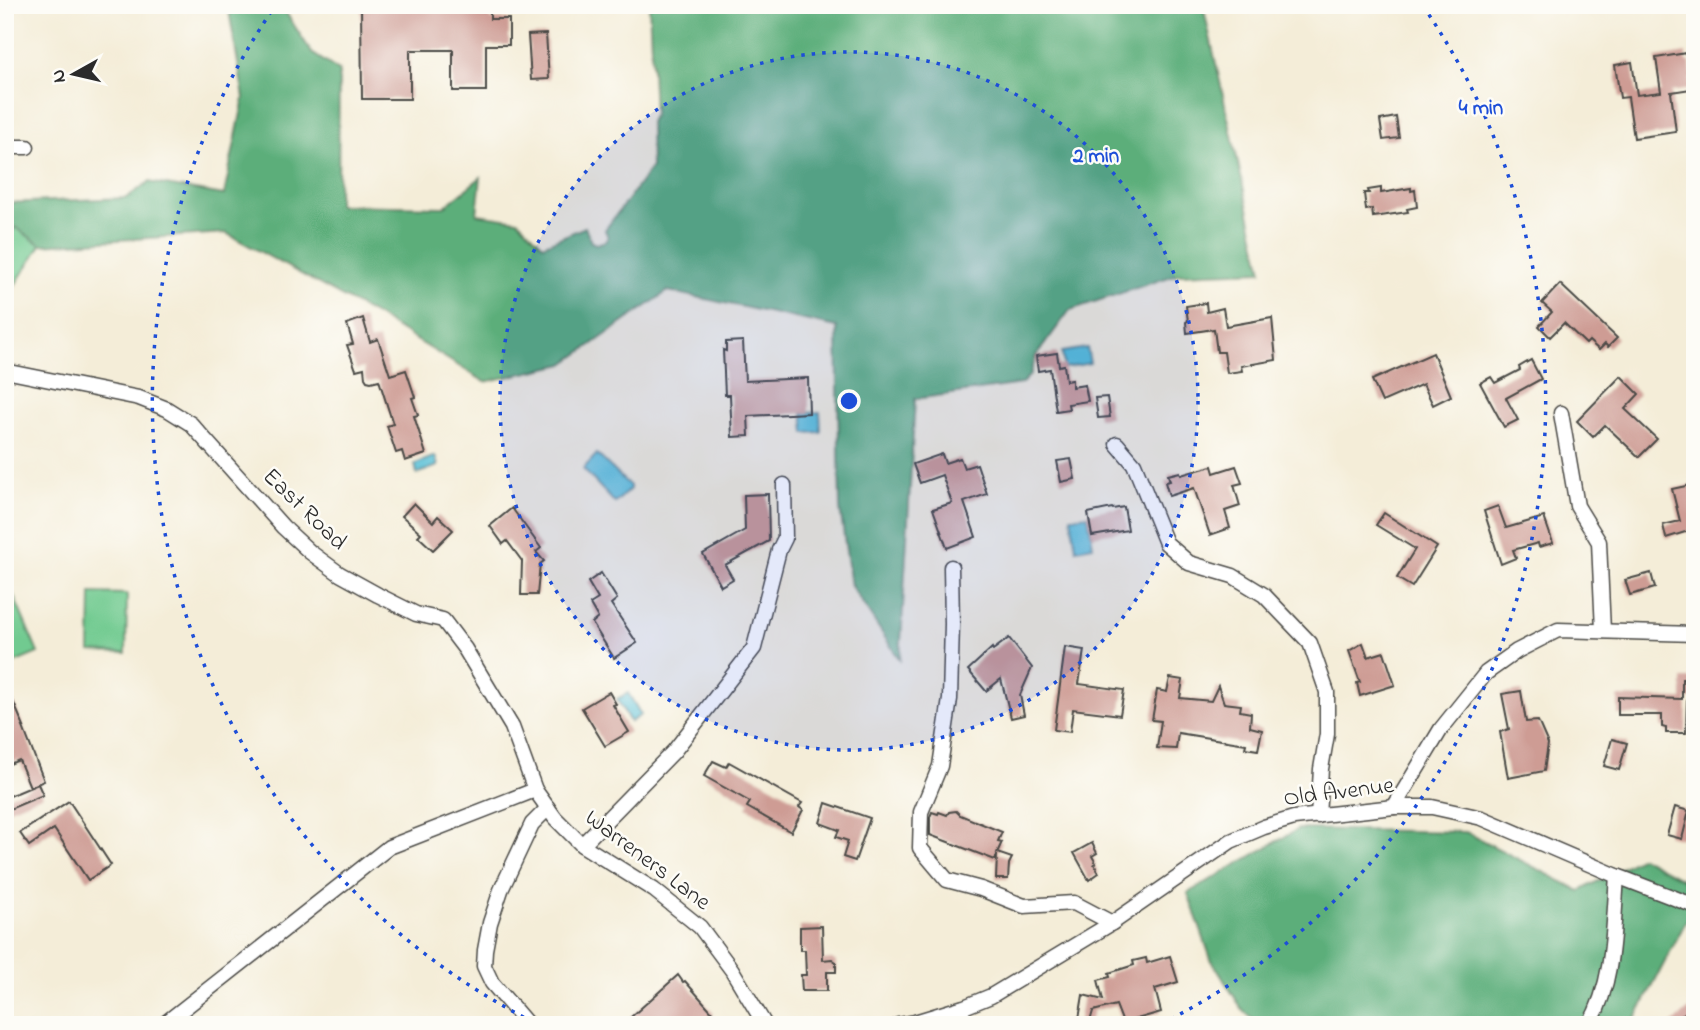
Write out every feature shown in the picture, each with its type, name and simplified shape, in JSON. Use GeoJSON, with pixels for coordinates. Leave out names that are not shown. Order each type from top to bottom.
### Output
{"type":"FeatureCollection","features":[{"type":"Feature","properties":{"kind":"street"},"geometry":{"type":"LineString","coordinates":[[5,142],[27,147]]}},
{"type":"Feature","properties":{"kind":"street","name":"East Road"},"geometry":{"type":"LineString","coordinates":[[5,371],[139,398],[167,409],[191,424],[283,527],[310,552],[340,574],[378,596],[416,614],[443,620],[465,649],[512,727],[535,790]]}},
{"type":"Feature","properties":{"kind":"street"},"geometry":{"type":"LineString","coordinates":[[1561,413],[1577,506],[1599,542],[1603,631]]}},
{"type":"Feature","properties":{"kind":"street"},"geometry":{"type":"LineString","coordinates":[[1117,444],[1134,464],[1166,543],[1189,564],[1233,576],[1264,595],[1310,643],[1328,692],[1327,734],[1321,769],[1318,816]]}},
{"type":"Feature","properties":{"kind":"street"},"geometry":{"type":"LineString","coordinates":[[582,845],[674,751],[754,648],[779,550],[785,538],[784,485]]}},
{"type":"Feature","properties":{"kind":"street"},"geometry":{"type":"LineString","coordinates":[[951,567],[950,699],[940,766],[921,812],[920,848],[947,880],[1024,906],[1074,903],[1112,923]]}},
{"type":"Feature","properties":{"kind":"street"},"geometry":{"type":"LineString","coordinates":[[1394,807],[1441,729],[1486,673],[1517,652],[1558,630],[1695,634]]}},
{"type":"Feature","properties":{"kind":"street"},"geometry":{"type":"LineString","coordinates":[[163,1025],[388,847],[535,790]]}},
{"type":"Feature","properties":{"kind":"street","name":"Warreners Lane"},"geometry":{"type":"LineString","coordinates":[[535,790],[555,818],[582,845],[654,890],[700,927],[732,970],[765,1025]]}},
{"type":"Feature","properties":{"kind":"street","name":"Old Avenue"},"geometry":{"type":"LineString","coordinates":[[898,1025],[964,1007],[991,996],[1112,923],[1231,841],[1294,818],[1394,807],[1432,807],[1482,818],[1695,906]]}},
{"type":"Feature","properties":{"kind":"street"},"geometry":{"type":"LineString","coordinates":[[528,1025],[492,983],[484,966],[485,950],[489,923],[506,879],[532,824],[548,808]]}},
{"type":"Feature","properties":{"kind":"street"},"geometry":{"type":"LineString","coordinates":[[1590,1025],[1609,977],[1617,876]]}},
{"type":"Feature","properties":{"kind":"green space"},"geometry":{"type":"Polygon","coordinates":[[[228,5],[281,5],[312,53],[339,71],[338,205],[444,207],[481,177],[477,214],[518,220],[543,245],[585,227],[591,242],[596,244],[606,241],[608,237],[605,230],[651,168],[650,122],[654,114],[649,5],[1203,5],[1262,271],[1178,274],[1070,310],[1036,356],[1030,375],[1021,384],[915,399],[900,660],[851,586],[840,508],[837,327],[668,291],[564,364],[485,382],[372,313],[226,233],[41,245],[15,227],[5,242],[5,203],[126,198],[149,182],[224,195],[244,98],[228,5]]]}},
{"type":"Feature","properties":{"kind":"green space"},"geometry":{"type":"Polygon","coordinates":[[[15,227],[41,245],[5,300],[5,242],[15,227]]]}},
{"type":"Feature","properties":{"kind":"green space"},"geometry":{"type":"Polygon","coordinates":[[[9,585],[38,653],[7,666],[5,586],[9,585]]]}},
{"type":"Feature","properties":{"kind":"green space"},"geometry":{"type":"Polygon","coordinates":[[[91,593],[127,594],[126,653],[90,652],[91,593]]]}},
{"type":"Feature","properties":{"kind":"green space"},"geometry":{"type":"Polygon","coordinates":[[[1298,829],[1466,832],[1580,891],[1641,857],[1695,886],[1695,904],[1632,1025],[1259,1025],[1242,1009],[1211,959],[1188,893],[1298,829]]]}},
{"type":"Feature","properties":{"kind":"water"},"geometry":{"type":"Polygon","coordinates":[[[1087,348],[1090,363],[1064,368],[1062,352],[1087,348]]]}},
{"type":"Feature","properties":{"kind":"water"},"geometry":{"type":"Polygon","coordinates":[[[820,412],[821,432],[805,433],[803,413],[820,412]]]}},
{"type":"Feature","properties":{"kind":"water"},"geometry":{"type":"Polygon","coordinates":[[[597,454],[630,486],[615,503],[583,469],[597,454]]]}},
{"type":"Feature","properties":{"kind":"water"},"geometry":{"type":"Polygon","coordinates":[[[435,456],[438,466],[417,474],[415,464],[435,456]]]}},
{"type":"Feature","properties":{"kind":"water"},"geometry":{"type":"Polygon","coordinates":[[[1088,515],[1093,546],[1076,549],[1071,517],[1088,515]]]}},
{"type":"Feature","properties":{"kind":"water"},"geometry":{"type":"Polygon","coordinates":[[[628,693],[641,715],[630,722],[617,699],[628,693]]]}},
{"type":"Feature","properties":{"kind":"building"},"geometry":{"type":"Polygon","coordinates":[[[361,5],[418,5],[418,10],[443,10],[443,5],[490,5],[490,19],[509,19],[509,45],[486,45],[486,91],[453,91],[453,50],[410,50],[410,99],[362,99],[361,5]]]}},
{"type":"Feature","properties":{"kind":"building"},"geometry":{"type":"Polygon","coordinates":[[[546,34],[549,79],[531,80],[528,35],[546,34]]]}},
{"type":"Feature","properties":{"kind":"building"},"geometry":{"type":"Polygon","coordinates":[[[1686,53],[1687,62],[1690,62],[1691,89],[1671,92],[1676,132],[1634,138],[1628,97],[1620,98],[1615,65],[1632,62],[1637,95],[1661,92],[1656,58],[1686,53]]]}},
{"type":"Feature","properties":{"kind":"building"},"geometry":{"type":"Polygon","coordinates":[[[1396,117],[1399,138],[1383,140],[1380,120],[1396,117]]]}},
{"type":"Feature","properties":{"kind":"building"},"geometry":{"type":"Polygon","coordinates":[[[1381,188],[1381,193],[1411,188],[1411,191],[1415,190],[1417,207],[1407,209],[1408,212],[1373,217],[1372,209],[1366,210],[1364,193],[1381,188]]]}},
{"type":"Feature","properties":{"kind":"building"},"geometry":{"type":"Polygon","coordinates":[[[1560,284],[1617,338],[1608,347],[1605,344],[1599,350],[1589,341],[1586,344],[1564,323],[1550,337],[1539,326],[1552,312],[1542,303],[1560,284]]]}},
{"type":"Feature","properties":{"kind":"building"},"geometry":{"type":"Polygon","coordinates":[[[1206,303],[1207,312],[1223,308],[1226,326],[1272,318],[1276,360],[1241,366],[1242,371],[1227,373],[1224,352],[1217,352],[1214,329],[1187,333],[1186,306],[1206,303]]]}},
{"type":"Feature","properties":{"kind":"building"},"geometry":{"type":"Polygon","coordinates":[[[363,318],[370,342],[378,339],[390,375],[406,370],[415,397],[412,398],[418,415],[414,416],[426,454],[405,461],[402,451],[396,453],[387,426],[393,424],[379,380],[367,381],[364,368],[356,370],[347,345],[353,344],[347,324],[363,318]]]}},
{"type":"Feature","properties":{"kind":"building"},"geometry":{"type":"Polygon","coordinates":[[[743,341],[745,381],[808,378],[809,413],[748,416],[749,436],[732,437],[730,395],[725,395],[723,350],[726,351],[726,342],[743,341]]]}},
{"type":"Feature","properties":{"kind":"building"},"geometry":{"type":"Polygon","coordinates":[[[1057,353],[1059,366],[1064,365],[1066,381],[1072,380],[1072,387],[1085,385],[1088,401],[1068,404],[1069,409],[1056,411],[1050,369],[1038,371],[1036,356],[1057,353]]]}},
{"type":"Feature","properties":{"kind":"building"},"geometry":{"type":"Polygon","coordinates":[[[1433,353],[1451,396],[1433,405],[1423,384],[1382,402],[1372,380],[1433,353]]]}},
{"type":"Feature","properties":{"kind":"building"},"geometry":{"type":"Polygon","coordinates":[[[1531,360],[1541,379],[1506,398],[1518,420],[1504,427],[1480,383],[1491,377],[1495,383],[1520,370],[1519,367],[1531,360]]]}},
{"type":"Feature","properties":{"kind":"building"},"geometry":{"type":"Polygon","coordinates":[[[1621,376],[1639,394],[1625,409],[1657,439],[1639,457],[1605,425],[1593,437],[1577,421],[1621,376]]]}},
{"type":"Feature","properties":{"kind":"building"},"geometry":{"type":"Polygon","coordinates":[[[1107,397],[1110,417],[1098,418],[1095,398],[1107,397]]]}},
{"type":"Feature","properties":{"kind":"building"},"geometry":{"type":"Polygon","coordinates":[[[942,454],[945,463],[960,458],[964,468],[977,464],[987,494],[964,502],[976,537],[947,548],[933,509],[952,503],[942,475],[920,483],[913,464],[942,454]]]}},
{"type":"Feature","properties":{"kind":"building"},"geometry":{"type":"Polygon","coordinates":[[[1071,459],[1075,479],[1061,482],[1057,461],[1071,459]]]}},
{"type":"Feature","properties":{"kind":"building"},"geometry":{"type":"Polygon","coordinates":[[[1212,466],[1214,473],[1236,466],[1242,483],[1234,485],[1240,506],[1225,511],[1230,528],[1210,535],[1194,488],[1169,496],[1165,482],[1170,481],[1168,475],[1180,472],[1181,475],[1212,466]]]}},
{"type":"Feature","properties":{"kind":"building"},"geometry":{"type":"Polygon","coordinates":[[[1695,484],[1695,529],[1666,538],[1663,525],[1680,521],[1672,489],[1695,484]]]}},
{"type":"Feature","properties":{"kind":"building"},"geometry":{"type":"Polygon","coordinates":[[[768,494],[769,541],[725,565],[733,579],[721,586],[703,554],[745,530],[744,495],[768,494]]]}},
{"type":"Feature","properties":{"kind":"building"},"geometry":{"type":"Polygon","coordinates":[[[414,503],[433,522],[438,516],[453,530],[433,550],[418,536],[421,533],[402,516],[414,503]]]}},
{"type":"Feature","properties":{"kind":"building"},"geometry":{"type":"Polygon","coordinates":[[[1498,506],[1506,528],[1544,517],[1553,543],[1539,547],[1538,543],[1513,550],[1516,558],[1501,564],[1484,511],[1498,506]]]}},
{"type":"Feature","properties":{"kind":"building"},"geometry":{"type":"Polygon","coordinates":[[[1124,507],[1128,530],[1092,536],[1088,513],[1124,507]]]}},
{"type":"Feature","properties":{"kind":"building"},"geometry":{"type":"Polygon","coordinates":[[[512,508],[541,548],[536,552],[544,561],[540,564],[537,595],[521,595],[522,561],[507,541],[503,544],[490,526],[512,508]]]}},
{"type":"Feature","properties":{"kind":"building"},"geometry":{"type":"Polygon","coordinates":[[[1384,513],[1437,547],[1412,587],[1397,578],[1415,549],[1376,525],[1384,513]]]}},
{"type":"Feature","properties":{"kind":"building"},"geometry":{"type":"Polygon","coordinates":[[[601,573],[617,599],[611,604],[637,643],[614,658],[592,623],[598,618],[590,604],[598,599],[588,582],[601,573]]]}},
{"type":"Feature","properties":{"kind":"building"},"geometry":{"type":"Polygon","coordinates":[[[1651,573],[1655,588],[1630,595],[1625,580],[1651,573]]]}},
{"type":"Feature","properties":{"kind":"building"},"geometry":{"type":"Polygon","coordinates":[[[1009,638],[1032,668],[1020,695],[1024,715],[1011,718],[1001,679],[986,691],[968,670],[992,648],[993,650],[1009,638]]]}},
{"type":"Feature","properties":{"kind":"building"},"geometry":{"type":"Polygon","coordinates":[[[1363,643],[1368,657],[1384,652],[1395,685],[1360,696],[1357,683],[1360,682],[1349,651],[1363,643]]]}},
{"type":"Feature","properties":{"kind":"building"},"geometry":{"type":"Polygon","coordinates":[[[1065,647],[1084,650],[1079,684],[1124,690],[1120,715],[1073,709],[1070,732],[1054,730],[1065,647]]]}},
{"type":"Feature","properties":{"kind":"building"},"geometry":{"type":"Polygon","coordinates":[[[1170,678],[1183,680],[1180,698],[1211,701],[1218,686],[1224,703],[1241,705],[1240,711],[1251,713],[1250,727],[1262,730],[1258,750],[1245,748],[1246,744],[1178,733],[1176,749],[1157,748],[1161,721],[1152,720],[1157,690],[1167,692],[1170,678]]]}},
{"type":"Feature","properties":{"kind":"building"},"geometry":{"type":"Polygon","coordinates":[[[1682,679],[1695,679],[1695,699],[1687,699],[1686,733],[1666,733],[1666,728],[1662,727],[1662,715],[1618,715],[1618,697],[1682,699],[1682,679]]]}},
{"type":"Feature","properties":{"kind":"building"},"geometry":{"type":"Polygon","coordinates":[[[5,682],[44,781],[30,787],[19,760],[5,766],[5,682]]]}},
{"type":"Feature","properties":{"kind":"building"},"geometry":{"type":"Polygon","coordinates":[[[1521,691],[1526,722],[1538,721],[1548,744],[1544,771],[1508,778],[1500,732],[1509,729],[1502,694],[1521,691]]]}},
{"type":"Feature","properties":{"kind":"building"},"geometry":{"type":"Polygon","coordinates":[[[609,692],[616,704],[613,705],[629,732],[605,746],[582,708],[609,692]]]}},
{"type":"Feature","properties":{"kind":"building"},"geometry":{"type":"Polygon","coordinates":[[[1612,739],[1627,743],[1619,770],[1604,766],[1612,739]]]}},
{"type":"Feature","properties":{"kind":"building"},"geometry":{"type":"Polygon","coordinates":[[[713,761],[726,767],[729,762],[802,803],[799,807],[803,810],[791,832],[747,807],[750,802],[704,776],[713,761]]]}},
{"type":"Feature","properties":{"kind":"building"},"geometry":{"type":"Polygon","coordinates":[[[38,784],[43,795],[5,811],[5,798],[38,784]]]}},
{"type":"Feature","properties":{"kind":"building"},"geometry":{"type":"Polygon","coordinates":[[[69,801],[111,865],[88,880],[54,829],[29,846],[20,833],[69,801]]]}},
{"type":"Feature","properties":{"kind":"building"},"geometry":{"type":"Polygon","coordinates":[[[826,803],[870,818],[855,861],[843,857],[848,841],[836,837],[839,830],[820,823],[826,803]]]}},
{"type":"Feature","properties":{"kind":"building"},"geometry":{"type":"Polygon","coordinates":[[[1675,807],[1689,811],[1682,839],[1667,835],[1675,807]]]}},
{"type":"Feature","properties":{"kind":"building"},"geometry":{"type":"Polygon","coordinates":[[[956,811],[1002,832],[998,841],[1002,842],[997,853],[1012,858],[1008,879],[996,879],[997,855],[995,860],[930,835],[932,812],[947,815],[956,811]]]}},
{"type":"Feature","properties":{"kind":"building"},"geometry":{"type":"Polygon","coordinates":[[[1092,843],[1097,853],[1092,856],[1099,873],[1089,880],[1074,853],[1092,843]]]}},
{"type":"Feature","properties":{"kind":"building"},"geometry":{"type":"Polygon","coordinates":[[[822,926],[823,960],[832,959],[836,962],[836,972],[827,972],[827,991],[802,991],[801,975],[806,975],[805,950],[800,950],[800,927],[822,926]]]}},
{"type":"Feature","properties":{"kind":"building"},"geometry":{"type":"Polygon","coordinates":[[[1170,956],[1178,982],[1155,989],[1161,1012],[1123,1023],[1116,1005],[1093,1011],[1089,1025],[1078,1025],[1083,995],[1103,1000],[1098,980],[1110,977],[1109,973],[1134,965],[1133,961],[1146,958],[1147,963],[1170,956]]]}},
{"type":"Feature","properties":{"kind":"building"},"geometry":{"type":"Polygon","coordinates":[[[678,975],[714,1014],[702,1025],[622,1025],[678,975]]]}},
{"type":"Feature","properties":{"kind":"building"},"geometry":{"type":"Polygon","coordinates":[[[1695,1004],[1695,1025],[1671,1025],[1695,1004]]]}}]}
